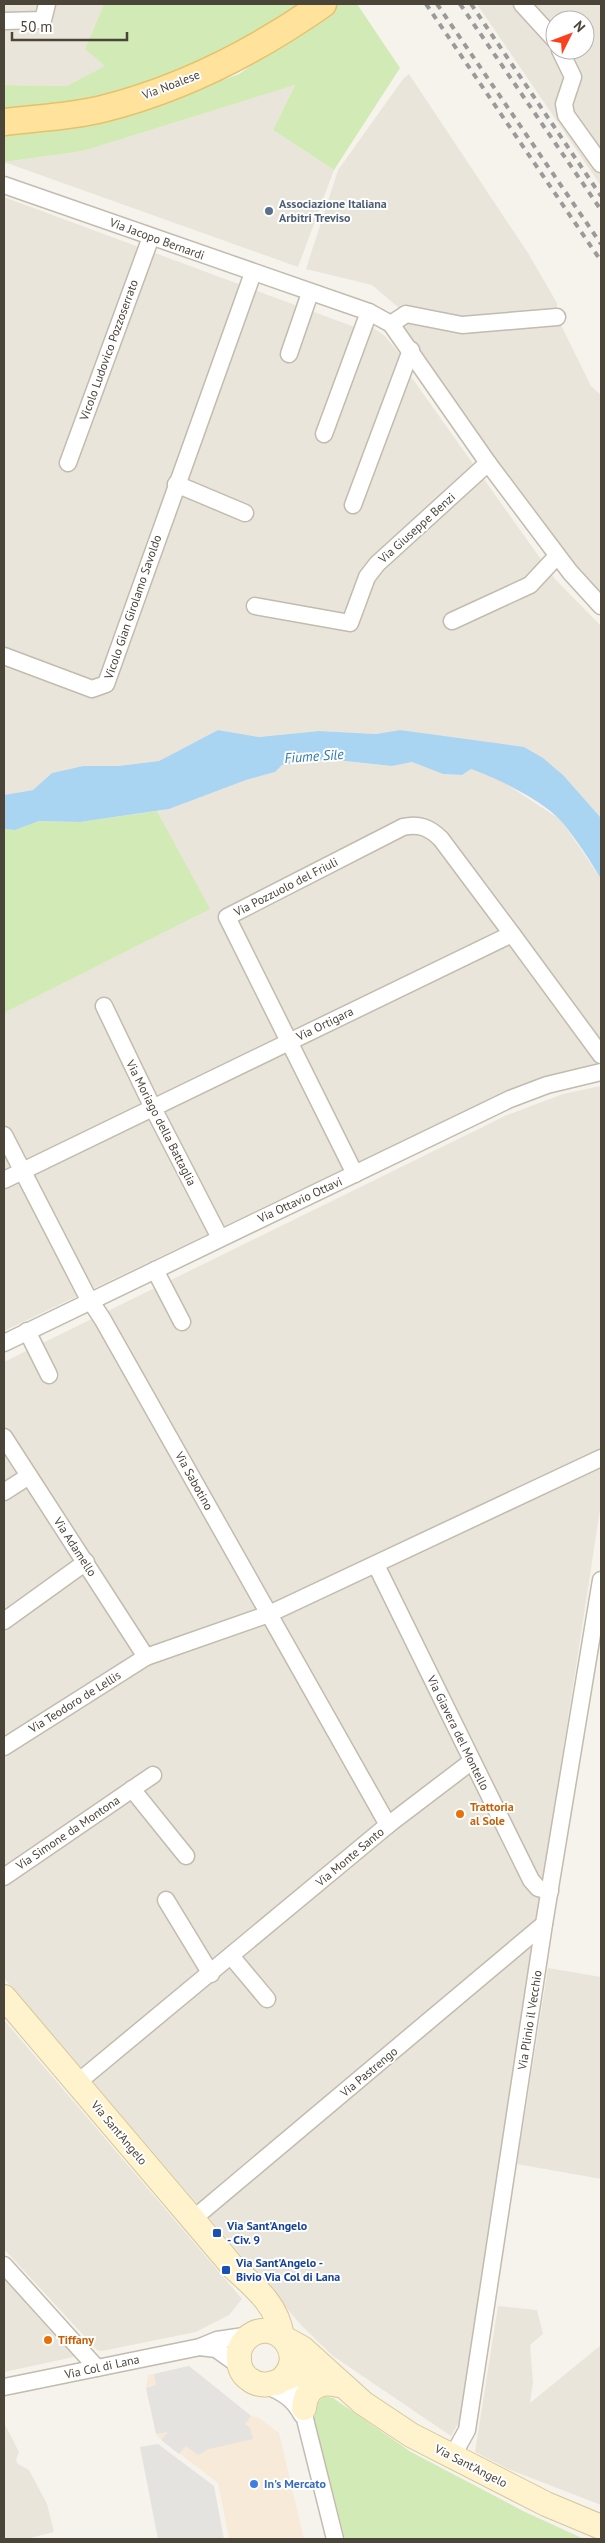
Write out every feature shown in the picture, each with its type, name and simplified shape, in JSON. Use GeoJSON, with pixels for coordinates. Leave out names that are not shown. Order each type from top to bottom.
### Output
{"type":"FeatureCollection","features":[{"type":"Feature","properties":{"kind":"main road","name":"Via Noalese"},"geometry":{"type":"LineString","coordinates":[[4,122],[100,110],[170,88],[228,63],[286,30],[322,4]]}},
{"type":"Feature","properties":{"kind":"street"},"geometry":{"type":"LineString","coordinates":[[4,21],[43,20],[47,4]]}},
{"type":"Feature","properties":{"kind":"street"},"geometry":{"type":"LineString","coordinates":[[522,4],[545,29]]}},
{"type":"Feature","properties":{"kind":"street"},"geometry":{"type":"LineString","coordinates":[[565,60],[573,77],[564,104],[566,115],[601,164]]}},
{"type":"Feature","properties":{"kind":"street","name":"Via Jacopo Bernardi"},"geometry":{"type":"LineString","coordinates":[[4,185],[369,312],[391,324]]}},
{"type":"Feature","properties":{"kind":"street","name":"Vicolo Ludovico Pozzoserrato"},"geometry":{"type":"LineString","coordinates":[[68,463],[151,237]]}},
{"type":"Feature","properties":{"kind":"street","name":"Vicolo Gian Girolamo Savoldo"},"geometry":{"type":"LineString","coordinates":[[4,656],[92,689],[106,684],[253,273]]}},
{"type":"Feature","properties":{"kind":"street"},"geometry":{"type":"LineString","coordinates":[[289,354],[310,293]]}},
{"type":"Feature","properties":{"kind":"street"},"geometry":{"type":"LineString","coordinates":[[324,434],[369,312]]}},
{"type":"Feature","properties":{"kind":"street"},"geometry":{"type":"LineString","coordinates":[[557,317],[462,325],[406,314],[391,324],[411,350],[488,463],[557,556],[601,606]]}},
{"type":"Feature","properties":{"kind":"street"},"geometry":{"type":"LineString","coordinates":[[353,505],[411,350]]}},
{"type":"Feature","properties":{"kind":"street","name":"Via Giuseppe Benzi"},"geometry":{"type":"LineString","coordinates":[[255,606],[350,623],[367,577],[377,564],[488,463]]}},
{"type":"Feature","properties":{"kind":"street"},"geometry":{"type":"LineString","coordinates":[[176,484],[245,513]]}},
{"type":"Feature","properties":{"kind":"street"},"geometry":{"type":"LineString","coordinates":[[452,621],[530,585],[557,556]]}},
{"type":"Feature","properties":{"kind":"street","name":"Via Pozzuolo del Friuli"},"geometry":{"type":"LineString","coordinates":[[355,1174],[227,917],[403,827],[420,826],[435,832],[512,934]]}},
{"type":"Feature","properties":{"kind":"street"},"geometry":{"type":"LineString","coordinates":[[512,934],[601,1055]]}},
{"type":"Feature","properties":{"kind":"street","name":"Via Ortigara"},"geometry":{"type":"LineString","coordinates":[[4,1180],[512,934]]}},
{"type":"Feature","properties":{"kind":"street","name":"Via Moriago della Battaglia"},"geometry":{"type":"LineString","coordinates":[[104,1006],[153,1108],[220,1238]]}},
{"type":"Feature","properties":{"kind":"street","name":"Via Ottavio Ottavi"},"geometry":{"type":"LineString","coordinates":[[4,1343],[510,1099],[547,1085],[601,1072]]}},
{"type":"Feature","properties":{"kind":"street","name":"Via Sabotino"},"geometry":{"type":"LineString","coordinates":[[4,1135],[90,1301],[388,1825]]}},
{"type":"Feature","properties":{"kind":"street"},"geometry":{"type":"LineString","coordinates":[[155,1270],[182,1322]]}},
{"type":"Feature","properties":{"kind":"street"},"geometry":{"type":"LineString","coordinates":[[27,1332],[49,1375]]}},
{"type":"Feature","properties":{"kind":"street","name":"Via Adamello"},"geometry":{"type":"LineString","coordinates":[[4,1437],[146,1657]]}},
{"type":"Feature","properties":{"kind":"street"},"geometry":{"type":"LineString","coordinates":[[146,1657],[269,1614],[601,1458]]}},
{"type":"Feature","properties":{"kind":"street"},"geometry":{"type":"LineString","coordinates":[[4,1492],[29,1476]]}},
{"type":"Feature","properties":{"kind":"street"},"geometry":{"type":"LineString","coordinates":[[4,1621],[86,1562]]}},
{"type":"Feature","properties":{"kind":"street","name":"Via Giavera del Montello"},"geometry":{"type":"LineString","coordinates":[[376,1565],[531,1880],[538,1888],[550,1891]]}},
{"type":"Feature","properties":{"kind":"street","name":"Via Plinio il Vecchio"},"geometry":{"type":"LineString","coordinates":[[452,2457],[467,2430],[544,1924],[601,1580]]}},
{"type":"Feature","properties":{"kind":"street","name":"Via Teodoro de Lellis"},"geometry":{"type":"LineString","coordinates":[[4,1746],[146,1657]]}},
{"type":"Feature","properties":{"kind":"street","name":"Via Monte Santo"},"geometry":{"type":"LineString","coordinates":[[77,2083],[211,1974],[388,1825],[472,1761]]}},
{"type":"Feature","properties":{"kind":"street","name":"Via Simone da Montona"},"geometry":{"type":"LineString","coordinates":[[4,1877],[152,1775]]}},
{"type":"Feature","properties":{"kind":"street","name":"Via Simone da Montona"},"geometry":{"type":"LineString","coordinates":[[132,1789],[186,1856]]}},
{"type":"Feature","properties":{"kind":"street"},"geometry":{"type":"LineString","coordinates":[[166,1900],[211,1974]]}},
{"type":"Feature","properties":{"kind":"street","name":"Via Pastrengo"},"geometry":{"type":"LineString","coordinates":[[193,2219],[544,1924]]}},
{"type":"Feature","properties":{"kind":"street"},"geometry":{"type":"LineString","coordinates":[[232,1956],[267,1999]]}},
{"type":"Feature","properties":{"kind":"street","name":"Via Sant'Angelo"},"geometry":{"type":"LineString","coordinates":[[4,1997],[234,2268],[269,2304],[281,2326],[283,2361]]}},
{"type":"Feature","properties":{"kind":"street"},"geometry":{"type":"LineString","coordinates":[[4,2265],[97,2368]]}},
{"type":"Feature","properties":{"kind":"street","name":"Via Sant'Angelo"},"geometry":{"type":"LineString","coordinates":[[234,2268],[256,2306],[258,2316],[253,2334],[241,2347],[240,2366],[250,2380],[302,2348],[344,2388]]}},
{"type":"Feature","properties":{"kind":"street","name":"Via Sant'Angelo"},"geometry":{"type":"LineString","coordinates":[[253,2334],[270,2332],[283,2361],[321,2374],[390,2421],[452,2457],[546,2504],[601,2527]]}},
{"type":"Feature","properties":{"kind":"street","name":"Via Col di Lana"},"geometry":{"type":"LineString","coordinates":[[4,2387],[200,2347],[217,2340],[253,2334]]}},
{"type":"Feature","properties":{"kind":"street","name":"Via Col di Lana"},"geometry":{"type":"LineString","coordinates":[[200,2347],[216,2349],[240,2366]]}},
{"type":"Feature","properties":{"kind":"street"},"geometry":{"type":"LineString","coordinates":[[283,2361],[279,2390],[292,2400],[305,2416]]}},
{"type":"Feature","properties":{"kind":"street"},"geometry":{"type":"LineString","coordinates":[[283,2361],[305,2416],[335,2539]]}},
{"type":"Feature","properties":{"kind":"street"},"geometry":{"type":"LineString","coordinates":[[305,2416],[305,2399],[314,2387],[329,2383],[344,2388]]}},
{"type":"Feature","properties":{"kind":"shaded area"},"geometry":{"type":"Polygon","coordinates":[[[4,4],[104,4],[85,49],[106,66],[67,86],[4,85],[4,4]]]}},
{"type":"Feature","properties":{"kind":"shaded area"},"geometry":{"type":"Polygon","coordinates":[[[477,4],[601,4],[601,186],[477,4]]]}},
{"type":"Feature","properties":{"kind":"shaded area"},"geometry":{"type":"Polygon","coordinates":[[[409,74],[528,253],[557,303],[557,317],[591,386],[601,395],[601,606],[401,335],[406,314],[372,285],[306,269],[338,170],[403,79],[409,74]]]}},
{"type":"Feature","properties":{"kind":"shaded area"},"geometry":{"type":"Polygon","coordinates":[[[295,85],[273,130],[334,170],[298,267],[4,162],[83,151],[295,85]]]}},
{"type":"Feature","properties":{"kind":"shaded area"},"geometry":{"type":"Polygon","coordinates":[[[4,197],[368,332],[370,326],[385,336],[402,357],[407,371],[555,579],[601,626],[601,818],[564,776],[490,743],[400,730],[376,734],[319,731],[259,737],[218,730],[159,761],[118,766],[83,766],[52,773],[33,790],[4,795],[4,197]]]}},
{"type":"Feature","properties":{"kind":"shaded area"},"geometry":{"type":"Polygon","coordinates":[[[336,760],[392,766],[412,762],[443,774],[462,775],[471,769],[497,778],[561,820],[601,879],[601,1062],[523,1084],[4,1331],[4,1013],[209,909],[157,811],[169,809],[246,780],[275,772],[282,765],[336,760]]]}},
{"type":"Feature","properties":{"kind":"shaded area"},"geometry":{"type":"Polygon","coordinates":[[[601,1086],[601,1503],[461,2419],[451,2436],[333,2356],[301,2325],[4,1978],[4,1362],[507,1115],[563,1094],[601,1086]]]}},
{"type":"Feature","properties":{"kind":"shaded area"},"geometry":{"type":"Polygon","coordinates":[[[548,1968],[601,1977],[601,2179],[517,2164],[548,1968]]]}},
{"type":"Feature","properties":{"kind":"shaded area"},"geometry":{"type":"Polygon","coordinates":[[[4,2020],[242,2299],[229,2315],[196,2332],[102,2351],[97,2350],[4,2249],[4,2020]]]}},
{"type":"Feature","properties":{"kind":"shaded area"},"geometry":{"type":"Polygon","coordinates":[[[4,2279],[74,2357],[4,2372],[4,2279]]]}},
{"type":"Feature","properties":{"kind":"shaded area"},"geometry":{"type":"Polygon","coordinates":[[[498,2306],[537,2310],[543,2334],[530,2345],[533,2383],[530,2403],[601,2345],[601,2505],[508,2469],[475,2452],[498,2306]]]}},
{"type":"Feature","properties":{"kind":"shaded area"},"geometry":{"type":"Polygon","coordinates":[[[189,2366],[251,2416],[258,2417],[279,2433],[304,2539],[229,2539],[218,2483],[157,2436],[146,2388],[148,2375],[189,2366]]]}},
{"type":"Feature","properties":{"kind":"shaded area"},"geometry":{"type":"Polygon","coordinates":[[[189,2366],[251,2416],[245,2424],[250,2428],[253,2439],[209,2449],[198,2455],[186,2446],[179,2454],[161,2440],[168,2432],[156,2434],[146,2388],[156,2385],[154,2374],[189,2366]]]}},
{"type":"Feature","properties":{"kind":"shaded area"},"geometry":{"type":"Polygon","coordinates":[[[4,2423],[19,2452],[16,2460],[18,2464],[29,2470],[47,2504],[54,2532],[26,2539],[4,2539],[4,2423]]]}},
{"type":"Feature","properties":{"kind":"shaded area"},"geometry":{"type":"Polygon","coordinates":[[[158,2444],[214,2486],[224,2539],[158,2539],[140,2447],[158,2444]]]}},
{"type":"Feature","properties":{"kind":"green space"},"geometry":{"type":"Polygon","coordinates":[[[104,4],[310,4],[279,25],[128,93],[60,106],[4,111],[4,85],[67,86],[105,66],[85,49],[104,4]]]}},
{"type":"Feature","properties":{"kind":"green space"},"geometry":{"type":"Polygon","coordinates":[[[340,4],[357,4],[400,68],[334,170],[273,130],[295,85],[83,151],[4,162],[4,128],[142,110],[239,74],[340,4]]]}},
{"type":"Feature","properties":{"kind":"green space"},"geometry":{"type":"Polygon","coordinates":[[[157,811],[210,909],[4,1013],[4,829],[15,830],[39,821],[80,822],[157,811]]]}},
{"type":"Feature","properties":{"kind":"green space"},"geometry":{"type":"Polygon","coordinates":[[[324,2396],[333,2398],[411,2452],[525,2512],[584,2539],[345,2539],[314,2420],[318,2403],[324,2396]]]}},
{"type":"Feature","properties":{"kind":"water","name":"Fiume Sile"},"geometry":{"type":"Polygon","coordinates":[[[218,730],[259,737],[319,731],[376,734],[400,730],[524,747],[543,758],[564,776],[601,818],[601,879],[583,850],[562,822],[532,798],[494,778],[471,769],[462,775],[443,774],[412,762],[392,766],[336,760],[307,761],[282,765],[275,772],[246,780],[169,809],[80,822],[39,821],[15,830],[4,829],[4,795],[33,790],[52,773],[83,766],[118,766],[159,761],[218,730]]]}},
{"type":"Feature","properties":{"kind":"railway"},"geometry":{"type":"LineString","coordinates":[[426,4],[601,261]]}},
{"type":"Feature","properties":{"kind":"railway"},"geometry":{"type":"LineString","coordinates":[[437,4],[601,244]]}},
{"type":"Feature","properties":{"kind":"railway"},"geometry":{"type":"LineString","coordinates":[[460,4],[601,210]]}},
{"type":"Feature","properties":{"kind":"railway"},"geometry":{"type":"LineString","coordinates":[[471,4],[601,196]]}},
{"type":"Feature","properties":{"kind":"place","name":"Associazione Italiana Arbitri Treviso"},"geometry":{"type":"Point","coordinates":[269,211]}},
{"type":"Feature","properties":{"kind":"place","name":"Trattoria al Sole"},"geometry":{"type":"Point","coordinates":[460,1814]}},
{"type":"Feature","properties":{"kind":"place","name":"Via Sant'Angelo - Civ. 9"},"geometry":{"type":"Point","coordinates":[217,2233]}},
{"type":"Feature","properties":{"kind":"place","name":"Via Sant'Angelo - Bivio Via Col di Lana"},"geometry":{"type":"Point","coordinates":[226,2270]}},
{"type":"Feature","properties":{"kind":"place","name":"Tiffany"},"geometry":{"type":"Point","coordinates":[48,2340]}},
{"type":"Feature","properties":{"kind":"place","name":"In's Mercato"},"geometry":{"type":"Point","coordinates":[254,2484]}}]}
